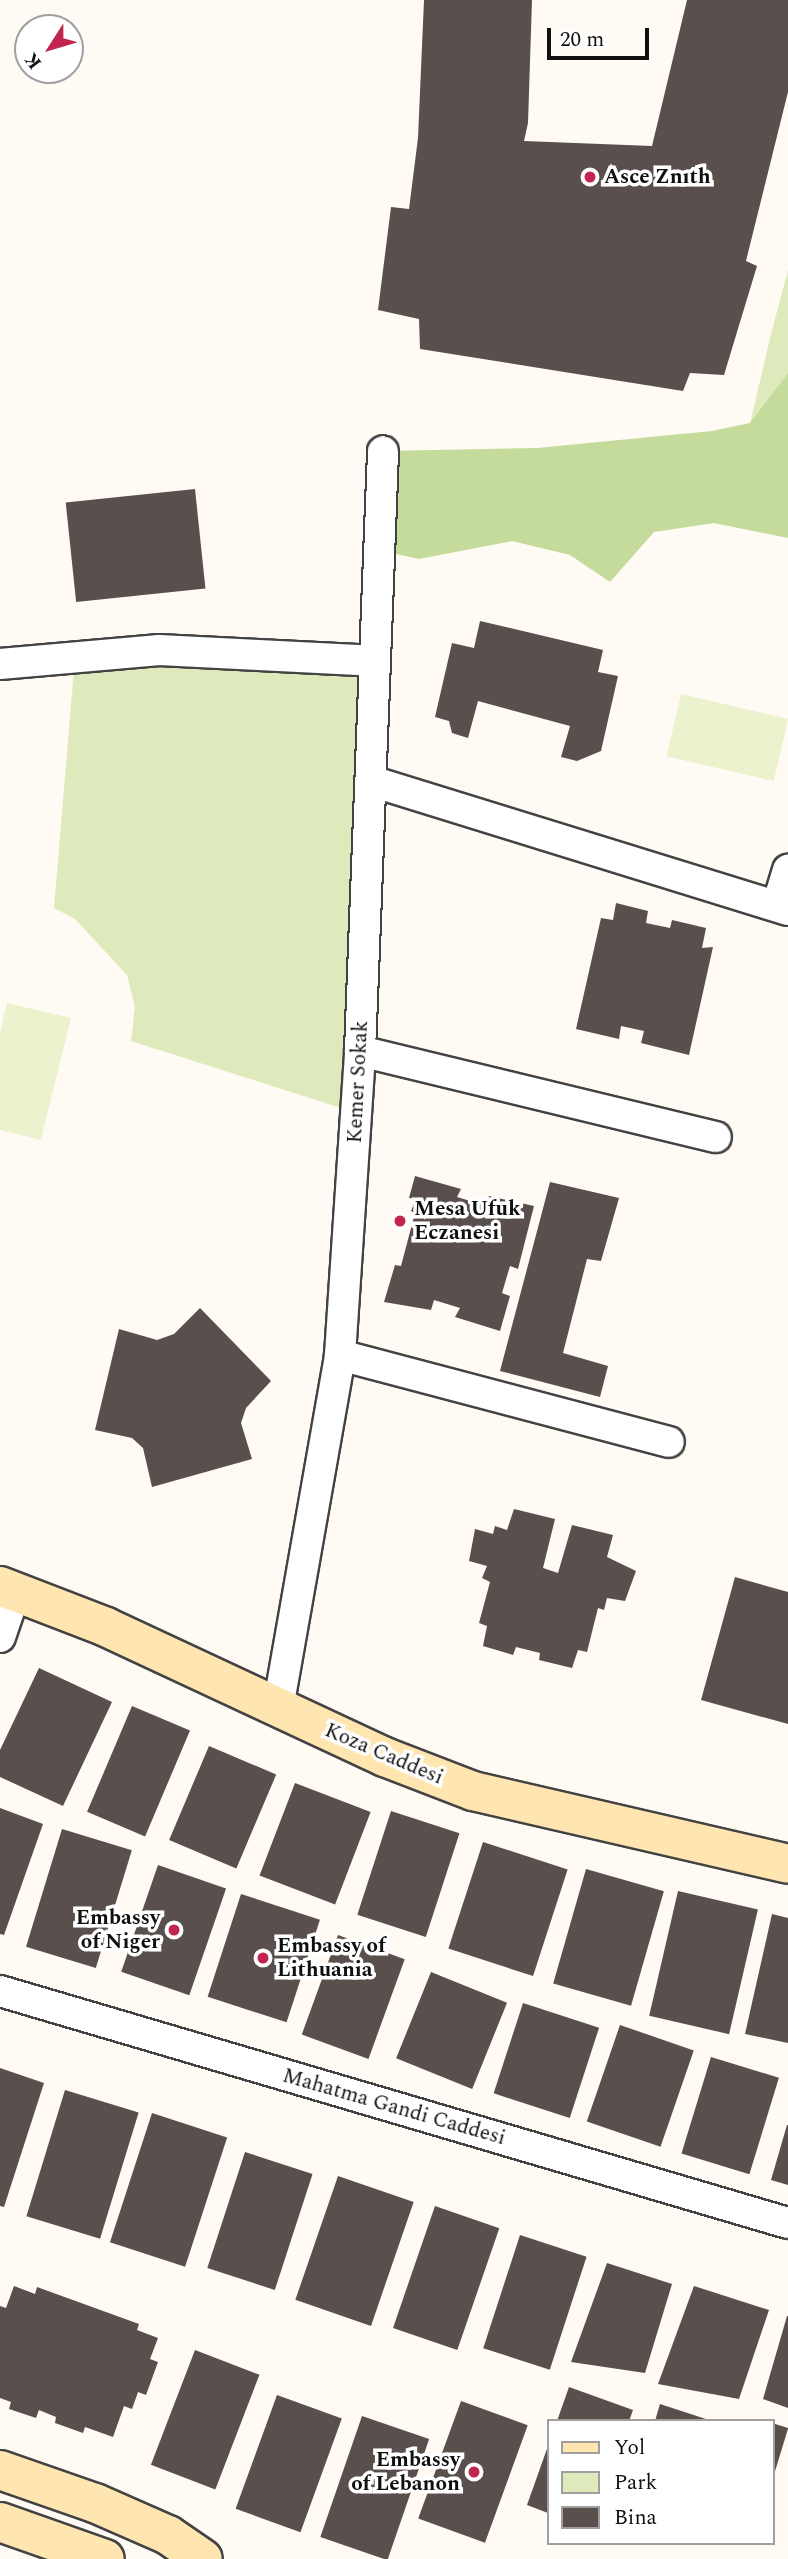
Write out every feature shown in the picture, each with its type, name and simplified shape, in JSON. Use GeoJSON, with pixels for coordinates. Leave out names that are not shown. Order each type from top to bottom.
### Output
{"type":"FeatureCollection","features":[{"type":"Feature","properties":{"kind":"street","name":"Kemer Sokak"},"geometry":{"type":"LineString","coordinates":[[278,1708],[340,1356],[360,1051],[383,452]]}},
{"type":"Feature","properties":{"kind":"street"},"geometry":{"type":"LineString","coordinates":[[0,664],[159,650],[373,661]]}},
{"type":"Feature","properties":{"kind":"street"},"geometry":{"type":"LineString","coordinates":[[371,781],[783,908],[788,870]]}},
{"type":"Feature","properties":{"kind":"street"},"geometry":{"type":"LineString","coordinates":[[360,1051],[716,1138]]}},
{"type":"Feature","properties":{"kind":"street"},"geometry":{"type":"LineString","coordinates":[[340,1356],[669,1442]]}},
{"type":"Feature","properties":{"kind":"street"},"geometry":{"type":"LineString","coordinates":[[0,1637],[8,1588]]}},
{"type":"Feature","properties":{"kind":"street","name":"Koza Caddesi"},"geometry":{"type":"LineString","coordinates":[[8,1588],[473,1791],[788,1864]]}},
{"type":"Feature","properties":{"kind":"street","name":"Mahatma Gandi Caddesi"},"geometry":{"type":"LineString","coordinates":[[0,1991],[788,2223]]}},
{"type":"Feature","properties":{"kind":"street"},"geometry":{"type":"LineString","coordinates":[[0,2470],[107,2508],[168,2535],[203,2559]]}},
{"type":"Feature","properties":{"kind":"street"},"geometry":{"type":"LineString","coordinates":[[0,2522],[105,2559]]}},
{"type":"Feature","properties":{"kind":"green space"},"geometry":{"type":"Polygon","coordinates":[[[788,270],[788,373],[750,424],[770,338],[788,270]]]}},
{"type":"Feature","properties":{"kind":"green space"},"geometry":{"type":"Polygon","coordinates":[[[788,373],[788,538],[714,523],[654,532],[610,582],[570,555],[512,541],[419,559],[378,550],[383,451],[537,448],[712,431],[750,423],[788,373]]]}},
{"type":"Feature","properties":{"kind":"green space"},"geometry":{"type":"Polygon","coordinates":[[[75,658],[373,661],[357,1113],[131,1041],[135,1007],[127,975],[75,919],[54,908],[75,658]]]}},
{"type":"Feature","properties":{"kind":"green space"},"geometry":{"type":"Polygon","coordinates":[[[681,694],[788,719],[774,781],[667,756],[681,694]]]}},
{"type":"Feature","properties":{"kind":"green space"},"geometry":{"type":"Polygon","coordinates":[[[7,1003],[71,1018],[41,1140],[0,1130],[0,1033],[7,1003]]]}},
{"type":"Feature","properties":{"kind":"building","name":"Asce Znıth"},"geometry":{"type":"Polygon","coordinates":[[[424,0],[532,0],[528,123],[524,141],[652,146],[687,0],[788,0],[788,92],[746,261],[757,266],[724,375],[690,373],[683,391],[420,349],[419,319],[378,310],[391,207],[409,209],[418,138],[424,0]]]}},
{"type":"Feature","properties":{"kind":"building"},"geometry":{"type":"Polygon","coordinates":[[[195,489],[205,588],[76,602],[66,503],[195,489]]]}},
{"type":"Feature","properties":{"kind":"building"},"geometry":{"type":"Polygon","coordinates":[[[480,621],[603,650],[598,672],[618,676],[601,751],[577,761],[561,757],[570,726],[478,701],[468,738],[452,733],[449,721],[435,717],[452,643],[474,648],[480,621]]]}},
{"type":"Feature","properties":{"kind":"building"},"geometry":{"type":"Polygon","coordinates":[[[616,903],[648,911],[646,923],[670,928],[672,920],[706,928],[702,948],[713,947],[689,1055],[641,1043],[644,1031],[621,1026],[619,1039],[576,1029],[601,918],[613,920],[616,903]]]}},
{"type":"Feature","properties":{"kind":"building"},"geometry":{"type":"Polygon","coordinates":[[[415,1176],[461,1189],[457,1197],[487,1206],[489,1196],[534,1206],[518,1269],[510,1266],[502,1293],[510,1296],[500,1331],[455,1317],[460,1308],[434,1300],[431,1310],[384,1302],[395,1265],[401,1266],[415,1213],[411,1211],[416,1199],[409,1198],[415,1176]]]}},
{"type":"Feature","properties":{"kind":"building"},"geometry":{"type":"Polygon","coordinates":[[[550,1182],[619,1198],[601,1261],[587,1259],[563,1353],[608,1366],[600,1397],[500,1371],[550,1182]]]}},
{"type":"Feature","properties":{"kind":"building"},"geometry":{"type":"Polygon","coordinates":[[[200,1308],[271,1381],[246,1408],[241,1423],[252,1459],[152,1487],[143,1448],[132,1438],[95,1430],[119,1329],[157,1340],[174,1334],[200,1308]]]}},
{"type":"Feature","properties":{"kind":"building"},"geometry":{"type":"Polygon","coordinates":[[[514,1509],[555,1519],[543,1568],[558,1573],[572,1525],[613,1535],[607,1557],[636,1571],[625,1601],[607,1598],[604,1610],[598,1608],[587,1652],[578,1650],[572,1668],[539,1660],[540,1653],[516,1647],[513,1655],[483,1646],[487,1626],[479,1623],[490,1582],[482,1578],[487,1566],[469,1561],[475,1529],[493,1534],[495,1526],[507,1530],[514,1509]]]}},
{"type":"Feature","properties":{"kind":"building"},"geometry":{"type":"Polygon","coordinates":[[[735,1577],[788,1592],[788,1724],[701,1700],[735,1577]]]}},
{"type":"Feature","properties":{"kind":"building"},"geometry":{"type":"Polygon","coordinates":[[[39,1668],[112,1702],[63,1806],[0,1777],[0,1750],[39,1668]]]}},
{"type":"Feature","properties":{"kind":"building"},"geometry":{"type":"Polygon","coordinates":[[[132,1706],[190,1731],[145,1836],[87,1812],[132,1706]]]}},
{"type":"Feature","properties":{"kind":"building"},"geometry":{"type":"Polygon","coordinates":[[[209,1746],[276,1775],[236,1868],[169,1840],[209,1746]]]}},
{"type":"Feature","properties":{"kind":"building"},"geometry":{"type":"Polygon","coordinates":[[[295,1783],[371,1812],[335,1904],[260,1875],[295,1783]]]}},
{"type":"Feature","properties":{"kind":"building"},"geometry":{"type":"Polygon","coordinates":[[[0,1808],[43,1824],[4,1935],[0,1934],[0,1808]]]}},
{"type":"Feature","properties":{"kind":"building"},"geometry":{"type":"Polygon","coordinates":[[[391,1811],[459,1833],[426,1937],[357,1915],[391,1811]]]}},
{"type":"Feature","properties":{"kind":"building"},"geometry":{"type":"Polygon","coordinates":[[[62,1829],[132,1850],[96,1968],[26,1947],[62,1829]]]}},
{"type":"Feature","properties":{"kind":"building"},"geometry":{"type":"Polygon","coordinates":[[[483,1842],[568,1870],[533,1976],[448,1949],[483,1842]]]}},
{"type":"Feature","properties":{"kind":"building","name":"Embassy of Niger"},"geometry":{"type":"Polygon","coordinates":[[[158,1865],[226,1888],[189,1995],[121,1972],[158,1865]]]}},
{"type":"Feature","properties":{"kind":"building"},"geometry":{"type":"Polygon","coordinates":[[[586,1869],[664,1891],[631,2006],[553,1983],[586,1869]]]}},
{"type":"Feature","properties":{"kind":"building"},"geometry":{"type":"Polygon","coordinates":[[[678,1891],[758,1909],[729,2034],[649,2016],[678,1891]]]}},
{"type":"Feature","properties":{"kind":"building","name":"Embassy of Lithuania"},"geometry":{"type":"Polygon","coordinates":[[[241,1894],[320,1920],[287,2022],[208,1997],[241,1894]]]}},
{"type":"Feature","properties":{"kind":"building"},"geometry":{"type":"Polygon","coordinates":[[[772,1914],[788,1918],[788,2043],[745,2034],[772,1914]]]}},
{"type":"Feature","properties":{"kind":"building"},"geometry":{"type":"Polygon","coordinates":[[[338,1935],[405,1959],[368,2059],[302,2035],[338,1935]]]}},
{"type":"Feature","properties":{"kind":"building"},"geometry":{"type":"Polygon","coordinates":[[[431,1972],[507,2003],[472,2089],[396,2058],[431,1972]]]}},
{"type":"Feature","properties":{"kind":"building"},"geometry":{"type":"Polygon","coordinates":[[[523,2003],[599,2028],[570,2118],[494,2093],[523,2003]]]}},
{"type":"Feature","properties":{"kind":"building"},"geometry":{"type":"Polygon","coordinates":[[[620,2025],[694,2050],[661,2147],[587,2121],[620,2025]]]}},
{"type":"Feature","properties":{"kind":"building"},"geometry":{"type":"Polygon","coordinates":[[[711,2057],[779,2078],[749,2174],[681,2154],[711,2057]]]}},
{"type":"Feature","properties":{"kind":"building"},"geometry":{"type":"Polygon","coordinates":[[[0,2068],[44,2083],[4,2207],[0,2206],[0,2068]]]}},
{"type":"Feature","properties":{"kind":"building"},"geometry":{"type":"Polygon","coordinates":[[[65,2090],[139,2113],[100,2239],[26,2216],[65,2090]]]}},
{"type":"Feature","properties":{"kind":"building"},"geometry":{"type":"Polygon","coordinates":[[[152,2113],[227,2137],[185,2267],[110,2242],[152,2113]]]}},
{"type":"Feature","properties":{"kind":"building"},"geometry":{"type":"Polygon","coordinates":[[[788,2125],[788,2185],[771,2180],[788,2125]]]}},
{"type":"Feature","properties":{"kind":"building"},"geometry":{"type":"Polygon","coordinates":[[[245,2152],[313,2174],[275,2290],[207,2268],[245,2152]]]}},
{"type":"Feature","properties":{"kind":"building"},"geometry":{"type":"Polygon","coordinates":[[[338,2176],[414,2202],[371,2326],[295,2300],[338,2176]]]}},
{"type":"Feature","properties":{"kind":"building"},"geometry":{"type":"Polygon","coordinates":[[[435,2206],[499,2228],[457,2350],[393,2328],[435,2206]]]}},
{"type":"Feature","properties":{"kind":"building"},"geometry":{"type":"Polygon","coordinates":[[[520,2235],[587,2257],[550,2370],[483,2348],[520,2235]]]}},
{"type":"Feature","properties":{"kind":"building"},"geometry":{"type":"Polygon","coordinates":[[[607,2263],[672,2284],[645,2373],[571,2362],[607,2263]]]}},
{"type":"Feature","properties":{"kind":"building"},"geometry":{"type":"Polygon","coordinates":[[[14,2286],[35,2294],[37,2287],[139,2324],[137,2330],[158,2338],[150,2359],[158,2362],[146,2395],[138,2392],[132,2409],[124,2406],[113,2437],[85,2427],[83,2433],[55,2423],[56,2417],[39,2410],[36,2418],[9,2409],[11,2402],[0,2398],[0,2306],[6,2308],[14,2286]]]}},
{"type":"Feature","properties":{"kind":"building"},"geometry":{"type":"Polygon","coordinates":[[[694,2286],[769,2310],[739,2399],[658,2384],[694,2286]]]}},
{"type":"Feature","properties":{"kind":"building"},"geometry":{"type":"Polygon","coordinates":[[[788,2316],[788,2408],[763,2399],[788,2316]]]}},
{"type":"Feature","properties":{"kind":"building"},"geometry":{"type":"Polygon","coordinates":[[[195,2350],[259,2375],[215,2490],[151,2465],[195,2350]]]}},
{"type":"Feature","properties":{"kind":"building"},"geometry":{"type":"Polygon","coordinates":[[[569,2387],[633,2410],[630,2419],[558,2419],[569,2387]]]}},
{"type":"Feature","properties":{"kind":"building"},"geometry":{"type":"Polygon","coordinates":[[[277,2395],[342,2419],[300,2532],[236,2509],[277,2395]]]}},
{"type":"Feature","properties":{"kind":"building","name":"Embassy of Lebanon"},"geometry":{"type":"Polygon","coordinates":[[[461,2401],[528,2425],[485,2543],[418,2518],[461,2401]]]}},
{"type":"Feature","properties":{"kind":"building"},"geometry":{"type":"Polygon","coordinates":[[[660,2404],[706,2419],[656,2419],[660,2404]]]}},
{"type":"Feature","properties":{"kind":"building"},"geometry":{"type":"Polygon","coordinates":[[[362,2416],[429,2439],[388,2559],[320,2537],[362,2416]]]}},
{"type":"Feature","properties":{"kind":"building"},"geometry":{"type":"Polygon","coordinates":[[[774,2424],[788,2429],[774,2475],[774,2424]]]}},
{"type":"Feature","properties":{"kind":"building"},"geometry":{"type":"Polygon","coordinates":[[[546,2452],[546,2512],[527,2505],[546,2452]]]}},
{"type":"Feature","properties":{"kind":"place","name":"Asce Znıth"},"geometry":{"type":"Point","coordinates":[590,177]}},
{"type":"Feature","properties":{"kind":"place","name":"Mesa Ufuk Eczanesi"},"geometry":{"type":"Point","coordinates":[400,1221]}},
{"type":"Feature","properties":{"kind":"place","name":"Embassy of Niger"},"geometry":{"type":"Point","coordinates":[174,1930]}},
{"type":"Feature","properties":{"kind":"place","name":"Embassy of Lithuania"},"geometry":{"type":"Point","coordinates":[263,1958]}},
{"type":"Feature","properties":{"kind":"place","name":"Embassy of Lebanon"},"geometry":{"type":"Point","coordinates":[474,2472]}}]}
